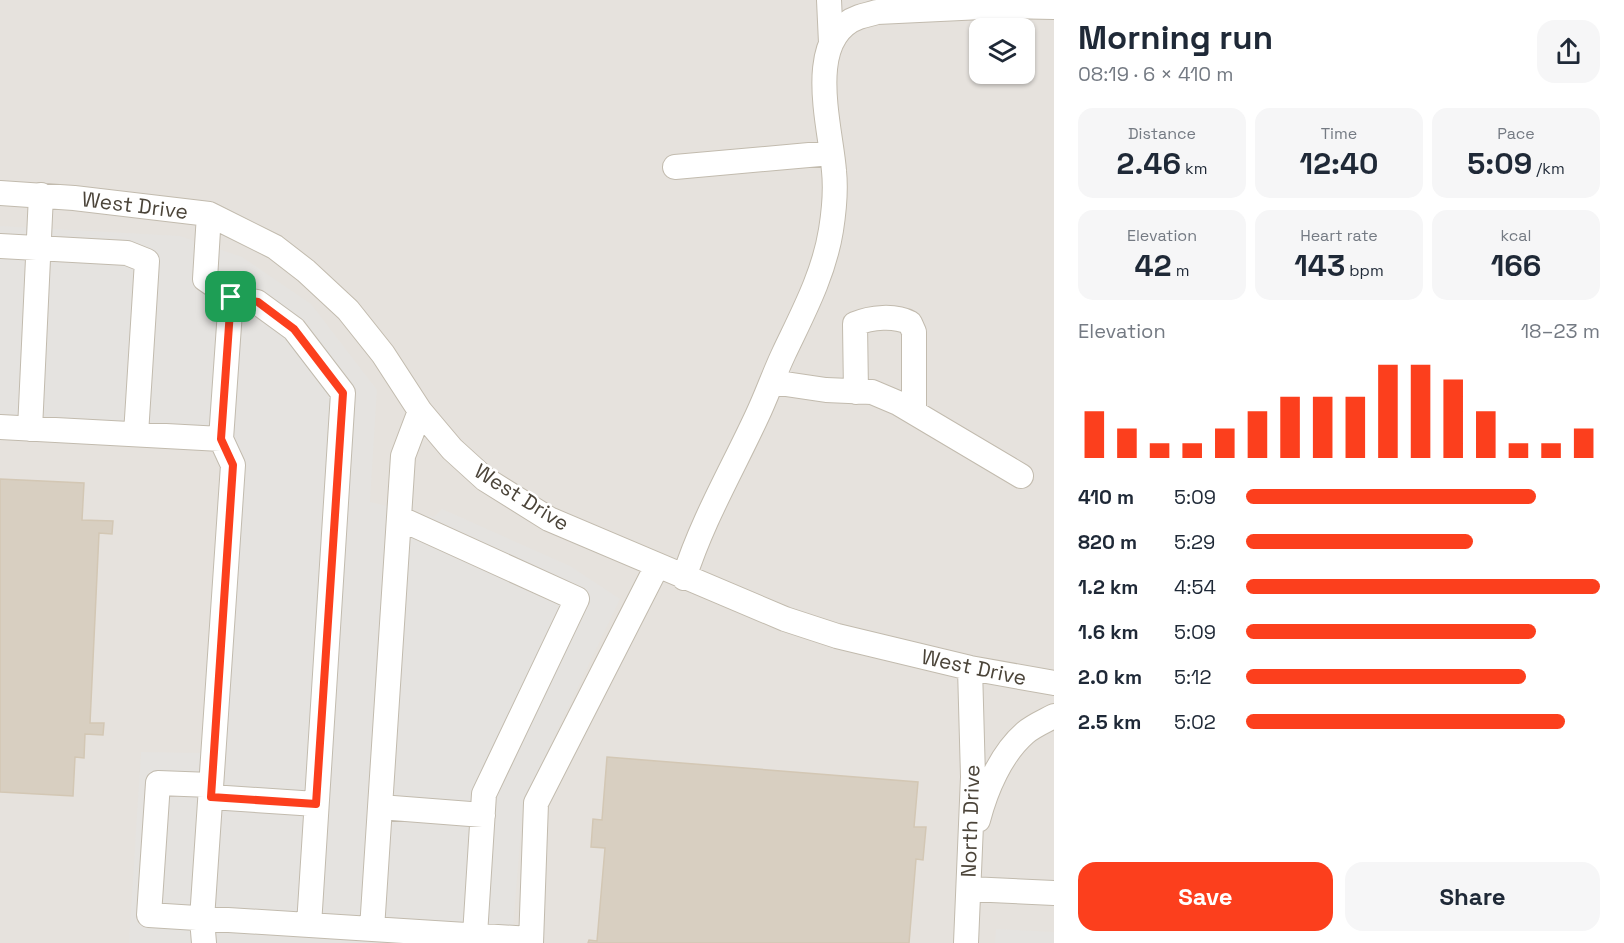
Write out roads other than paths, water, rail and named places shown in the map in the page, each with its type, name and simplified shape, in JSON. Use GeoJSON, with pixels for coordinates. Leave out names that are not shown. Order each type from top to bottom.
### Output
{"type":"FeatureCollection","features":[{"type":"Feature","properties":{"kind":"street"},"geometry":{"type":"LineString","coordinates":[[684,578],[695,544],[810,300],[828,250],[834,172],[825,111],[824,68],[831,43],[829,0]]}},
{"type":"Feature","properties":{"kind":"street"},"geometry":{"type":"LineString","coordinates":[[831,43],[844,27],[858,17],[877,12],[1003,6],[1054,7]]}},
{"type":"Feature","properties":{"kind":"street"},"geometry":{"type":"LineString","coordinates":[[675,167],[831,153]]}},
{"type":"Feature","properties":{"kind":"street","name":"West Drive"},"geometry":{"type":"LineString","coordinates":[[0,193],[41,195],[209,214],[275,247],[306,271],[348,310],[383,354],[420,411],[452,449],[485,479],[549,519],[684,578],[785,619],[837,636],[970,668],[1054,683]]}},
{"type":"Feature","properties":{"kind":"street"},"geometry":{"type":"LineString","coordinates":[[30,429],[41,195]]}},
{"type":"Feature","properties":{"kind":"street"},"geometry":{"type":"LineString","coordinates":[[209,214],[205,279],[231,297],[258,302],[294,329],[343,393],[309,925]]}},
{"type":"Feature","properties":{"kind":"street"},"geometry":{"type":"LineString","coordinates":[[0,246],[127,253],[147,261],[136,434]]}},
{"type":"Feature","properties":{"kind":"street"},"geometry":{"type":"LineString","coordinates":[[204,943],[202,918],[233,465],[221,439],[231,297]]}},
{"type":"Feature","properties":{"kind":"street"},"geometry":{"type":"LineString","coordinates":[[856,392],[855,324],[865,319],[901,318],[910,323],[914,332],[914,412]]}},
{"type":"Feature","properties":{"kind":"street"},"geometry":{"type":"LineString","coordinates":[[772,382],[826,390],[872,392],[914,412],[1021,476]]}},
{"type":"Feature","properties":{"kind":"street"},"geometry":{"type":"LineString","coordinates":[[372,929],[403,456],[420,411]]}},
{"type":"Feature","properties":{"kind":"street"},"geometry":{"type":"LineString","coordinates":[[0,428],[221,439]]}},
{"type":"Feature","properties":{"kind":"street"},"geometry":{"type":"LineString","coordinates":[[399,519],[577,599],[484,794],[475,935]]}},
{"type":"Feature","properties":{"kind":"street"},"geometry":{"type":"LineString","coordinates":[[316,804],[158,783],[149,915],[475,935],[531,941],[536,803],[657,566]]}},
{"type":"Feature","properties":{"kind":"street","name":"North Drive"},"geometry":{"type":"LineString","coordinates":[[970,668],[973,777],[969,890],[1054,893]]}},
{"type":"Feature","properties":{"kind":"street"},"geometry":{"type":"LineString","coordinates":[[969,854],[981,807],[1002,760],[1026,733],[1054,716]]}},
{"type":"Feature","properties":{"kind":"street"},"geometry":{"type":"LineString","coordinates":[[380,807],[483,814]]}},
{"type":"Feature","properties":{"kind":"street"},"geometry":{"type":"LineString","coordinates":[[966,943],[969,890]]}}]}
